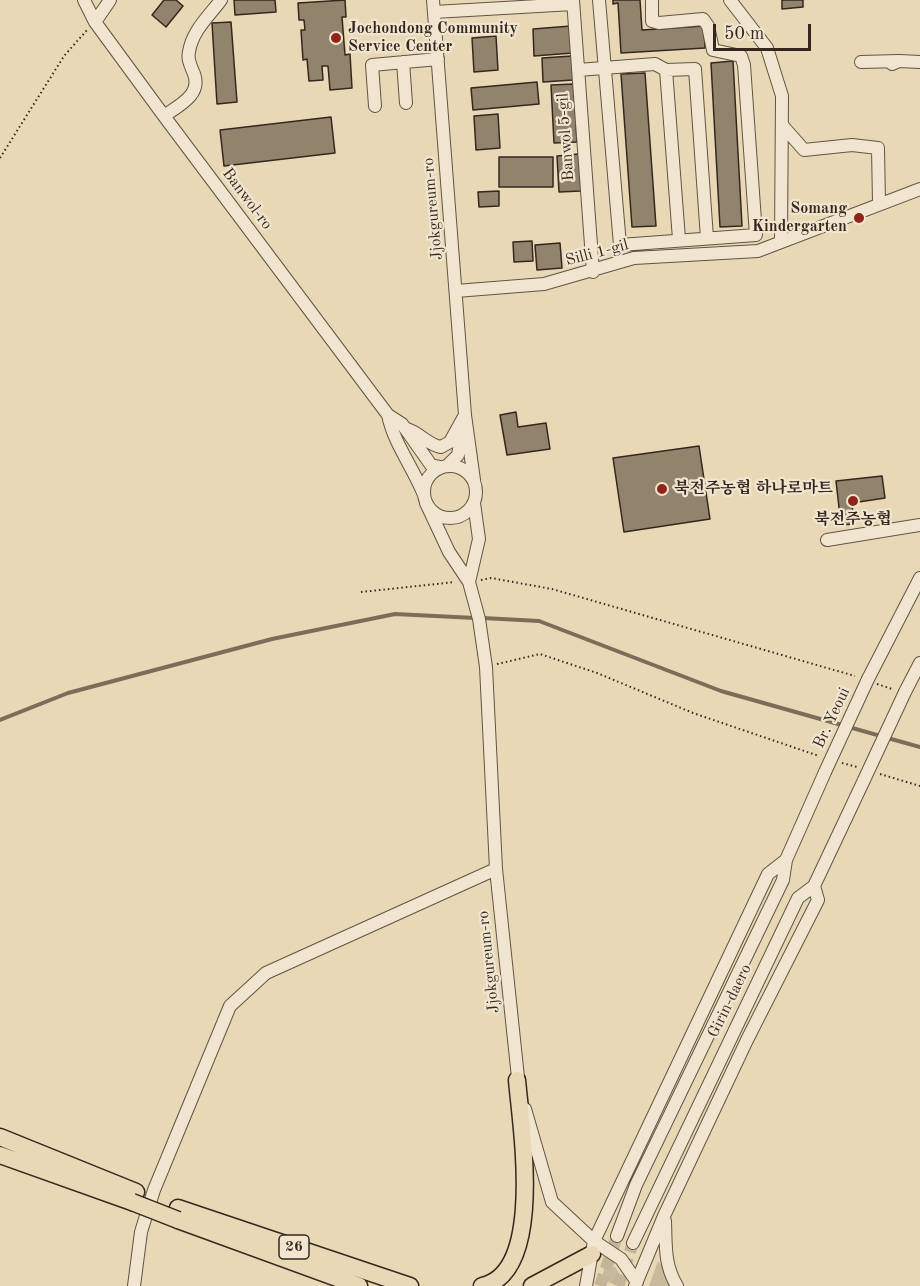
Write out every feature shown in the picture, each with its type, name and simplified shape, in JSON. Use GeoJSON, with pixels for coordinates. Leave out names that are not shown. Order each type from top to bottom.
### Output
{"type":"FeatureCollection","features":[{"type":"Feature","properties":{"kind":"main road"},"geometry":{"type":"LineString","coordinates":[[482,1286],[492,1284],[515,1258],[526,1206],[517,1080]]}},
{"type":"Feature","properties":{"kind":"main road","name":"26"},"geometry":{"type":"LineString","coordinates":[[0,1137],[134,1197],[359,1286]]}},
{"type":"Feature","properties":{"kind":"main road","name":"26"},"geometry":{"type":"LineString","coordinates":[[0,1155],[134,1197]]}},
{"type":"Feature","properties":{"kind":"main road","name":"26"},"geometry":{"type":"LineString","coordinates":[[178,1214],[410,1286]]}},
{"type":"Feature","properties":{"kind":"main road"},"geometry":{"type":"LineString","coordinates":[[532,1286],[593,1247]]}},
{"type":"Feature","properties":{"kind":"street","name":"Banwol-ro"},"geometry":{"type":"LineString","coordinates":[[84,0],[95,22],[388,415]]}},
{"type":"Feature","properties":{"kind":"street"},"geometry":{"type":"LineString","coordinates":[[95,22],[110,0]]}},
{"type":"Feature","properties":{"kind":"street"},"geometry":{"type":"LineString","coordinates":[[164,116],[190,98],[195,87],[195,76],[189,65],[188,54],[193,36],[221,0]]}},
{"type":"Feature","properties":{"kind":"street"},"geometry":{"type":"LineString","coordinates":[[599,0],[620,244],[756,235],[744,65],[741,56],[713,50],[708,26],[704,20],[659,23],[652,21],[652,0]]}},
{"type":"Feature","properties":{"kind":"street"},"geometry":{"type":"LineString","coordinates":[[730,0],[767,48],[782,96],[781,242]]}},
{"type":"Feature","properties":{"kind":"street"},"geometry":{"type":"LineString","coordinates":[[433,6],[573,2]]}},
{"type":"Feature","properties":{"kind":"street","name":"Banwol 5-gil"},"geometry":{"type":"LineString","coordinates":[[573,2],[592,272]]}},
{"type":"Feature","properties":{"kind":"street","name":"Jjokgureum-ro"},"geometry":{"type":"LineString","coordinates":[[433,6],[465,415]]}},
{"type":"Feature","properties":{"kind":"street"},"geometry":{"type":"LineString","coordinates":[[375,106],[372,65],[438,59]]}},
{"type":"Feature","properties":{"kind":"street"},"geometry":{"type":"LineString","coordinates":[[886,66],[899,61]]}},
{"type":"Feature","properties":{"kind":"street"},"geometry":{"type":"LineString","coordinates":[[403,62],[406,103]]}},
{"type":"Feature","properties":{"kind":"street"},"geometry":{"type":"LineString","coordinates":[[861,62],[920,62]]}},
{"type":"Feature","properties":{"kind":"street"},"geometry":{"type":"LineString","coordinates":[[578,70],[606,66],[655,64],[666,70],[694,69],[706,238]]}},
{"type":"Feature","properties":{"kind":"street"},"geometry":{"type":"LineString","coordinates":[[666,70],[679,240]]}},
{"type":"Feature","properties":{"kind":"street"},"geometry":{"type":"LineString","coordinates":[[782,125],[804,150],[852,145],[878,148],[879,203]]}},
{"type":"Feature","properties":{"kind":"street","name":"Silli 1-gil"},"geometry":{"type":"LineString","coordinates":[[456,291],[544,284],[634,258],[758,251],[920,189]]}},
{"type":"Feature","properties":{"kind":"street"},"geometry":{"type":"LineString","coordinates":[[388,415],[406,429],[431,465],[463,469],[474,480]]}},
{"type":"Feature","properties":{"kind":"street"},"geometry":{"type":"LineString","coordinates":[[388,415],[392,435],[414,470],[449,552],[469,582]]}},
{"type":"Feature","properties":{"kind":"street"},"geometry":{"type":"LineString","coordinates":[[406,429],[416,432],[432,444],[441,447],[450,442],[465,415]]}},
{"type":"Feature","properties":{"kind":"street"},"geometry":{"type":"LineString","coordinates":[[465,415],[458,455],[427,478],[425,499],[438,515],[447,518],[464,514],[474,503]]}},
{"type":"Feature","properties":{"kind":"street"},"geometry":{"type":"LineString","coordinates":[[465,415],[476,495],[474,503],[479,539],[469,582]]}},
{"type":"Feature","properties":{"kind":"street"},"geometry":{"type":"LineString","coordinates":[[827,540],[920,525]]}},
{"type":"Feature","properties":{"kind":"street"},"geometry":{"type":"LineString","coordinates":[[865,679],[920,578]]}},
{"type":"Feature","properties":{"kind":"street","name":"Jjokgureum-ro"},"geometry":{"type":"LineString","coordinates":[[469,582],[479,619],[486,662],[496,868],[517,1080],[552,1202],[593,1247],[621,1259],[636,1284]]}},
{"type":"Feature","properties":{"kind":"street"},"geometry":{"type":"LineString","coordinates":[[866,775],[902,692],[920,663]]}},
{"type":"Feature","properties":{"kind":"street","name":"Br. Yeoui"},"geometry":{"type":"LineString","coordinates":[[825,772],[865,679]]}},
{"type":"Feature","properties":{"kind":"street","name":"Girin-daero"},"geometry":{"type":"LineString","coordinates":[[617,1236],[636,1185],[783,880],[786,860],[825,772]]}},
{"type":"Feature","properties":{"kind":"street","name":"Girin-daero"},"geometry":{"type":"LineString","coordinates":[[633,1243],[798,898],[813,886],[866,775]]}},
{"type":"Feature","properties":{"kind":"street"},"geometry":{"type":"LineString","coordinates":[[590,1284],[593,1247],[768,874],[786,860]]}},
{"type":"Feature","properties":{"kind":"street"},"geometry":{"type":"LineString","coordinates":[[134,1286],[141,1232],[154,1190],[230,1006],[266,973],[496,868]]}},
{"type":"Feature","properties":{"kind":"street"},"geometry":{"type":"LineString","coordinates":[[636,1284],[664,1216],[747,1040],[818,900],[813,886]]}},
{"type":"Feature","properties":{"kind":"street"},"geometry":{"type":"LineString","coordinates":[[664,1216],[665,1254],[669,1274],[677,1286]]}},
{"type":"Feature","properties":{"kind":"path"},"geometry":{"type":"LineString","coordinates":[[0,158],[64,56],[95,22]]}},
{"type":"Feature","properties":{"kind":"path"},"geometry":{"type":"LineString","coordinates":[[361,592],[437,582],[469,582],[491,578],[552,589],[865,679],[902,692]]}},
{"type":"Feature","properties":{"kind":"path"},"geometry":{"type":"LineString","coordinates":[[486,662],[540,654],[597,673],[693,713],[825,758]]}},
{"type":"Feature","properties":{"kind":"path"},"geometry":{"type":"LineString","coordinates":[[835,761],[866,775]]}},
{"type":"Feature","properties":{"kind":"path"},"geometry":{"type":"LineString","coordinates":[[877,773],[920,786]]}},
{"type":"Feature","properties":{"kind":"shaded area"},"geometry":{"type":"Polygon","coordinates":[[[658,1261],[663,1267],[670,1286],[649,1286],[658,1261]]]}},
{"type":"Feature","properties":{"kind":"shaded area"},"geometry":{"type":"Polygon","coordinates":[[[605,1266],[615,1267],[624,1280],[623,1284],[610,1283],[602,1277],[605,1266]]]}},
{"type":"Feature","properties":{"kind":"building"},"geometry":{"type":"Polygon","coordinates":[[[164,0],[176,0],[183,6],[166,27],[152,15],[164,0]]]}},
{"type":"Feature","properties":{"kind":"building"},"geometry":{"type":"Polygon","coordinates":[[[234,0],[275,0],[276,12],[235,15],[234,0]]]}},
{"type":"Feature","properties":{"kind":"building"},"geometry":{"type":"Polygon","coordinates":[[[345,0],[346,17],[342,17],[345,55],[350,54],[352,88],[330,90],[328,66],[322,66],[323,80],[309,81],[307,59],[303,60],[301,30],[305,30],[304,20],[299,20],[298,3],[345,0]]]}},
{"type":"Feature","properties":{"kind":"building"},"geometry":{"type":"Polygon","coordinates":[[[613,0],[640,0],[642,30],[704,26],[705,48],[621,53],[618,3],[613,4],[613,0]]]}},
{"type":"Feature","properties":{"kind":"building"},"geometry":{"type":"Polygon","coordinates":[[[782,0],[803,0],[803,7],[782,9],[782,0]]]}},
{"type":"Feature","properties":{"kind":"building"},"geometry":{"type":"Polygon","coordinates":[[[231,22],[237,102],[217,104],[212,23],[231,22]]]}},
{"type":"Feature","properties":{"kind":"building"},"geometry":{"type":"Polygon","coordinates":[[[571,26],[573,53],[534,56],[533,29],[571,26]]]}},
{"type":"Feature","properties":{"kind":"building"},"geometry":{"type":"Polygon","coordinates":[[[496,36],[498,70],[474,72],[472,38],[496,36]]]}},
{"type":"Feature","properties":{"kind":"building"},"geometry":{"type":"Polygon","coordinates":[[[572,56],[573,80],[543,82],[542,58],[572,56]]]}},
{"type":"Feature","properties":{"kind":"building"},"geometry":{"type":"Polygon","coordinates":[[[733,61],[742,226],[720,227],[711,63],[733,61]]]}},
{"type":"Feature","properties":{"kind":"building"},"geometry":{"type":"Polygon","coordinates":[[[645,73],[656,226],[632,227],[621,74],[645,73]]]}},
{"type":"Feature","properties":{"kind":"building"},"geometry":{"type":"Polygon","coordinates":[[[537,82],[539,104],[473,110],[471,88],[537,82]]]}},
{"type":"Feature","properties":{"kind":"building"},"geometry":{"type":"Polygon","coordinates":[[[574,84],[577,142],[554,143],[551,85],[574,84]]]}},
{"type":"Feature","properties":{"kind":"building"},"geometry":{"type":"Polygon","coordinates":[[[498,114],[500,148],[476,150],[474,116],[498,114]]]}},
{"type":"Feature","properties":{"kind":"building"},"geometry":{"type":"Polygon","coordinates":[[[331,117],[335,153],[224,166],[220,130],[331,117]]]}},
{"type":"Feature","properties":{"kind":"building"},"geometry":{"type":"Polygon","coordinates":[[[579,154],[581,191],[559,192],[557,156],[579,154]]]}},
{"type":"Feature","properties":{"kind":"building"},"geometry":{"type":"Polygon","coordinates":[[[499,157],[553,157],[553,187],[499,187],[499,157]]]}},
{"type":"Feature","properties":{"kind":"building"},"geometry":{"type":"Polygon","coordinates":[[[499,191],[499,206],[479,207],[478,192],[499,191]]]}},
{"type":"Feature","properties":{"kind":"building"},"geometry":{"type":"Polygon","coordinates":[[[532,241],[533,261],[514,262],[513,242],[532,241]]]}},
{"type":"Feature","properties":{"kind":"building"},"geometry":{"type":"Polygon","coordinates":[[[560,243],[562,268],[537,270],[535,245],[560,243]]]}},
{"type":"Feature","properties":{"kind":"building"},"geometry":{"type":"Polygon","coordinates":[[[516,412],[518,427],[546,423],[550,449],[507,455],[500,415],[516,412]]]}},
{"type":"Feature","properties":{"kind":"building","name":"북전주농협 하나로마트"},"geometry":{"type":"Polygon","coordinates":[[[699,446],[710,519],[624,532],[613,458],[699,446]]]}},
{"type":"Feature","properties":{"kind":"building","name":"북전주농협"},"geometry":{"type":"Polygon","coordinates":[[[882,476],[885,498],[852,503],[854,524],[841,525],[836,481],[882,476]]]}},
{"type":"Feature","properties":{"kind":"waterway"},"geometry":{"type":"LineString","coordinates":[[0,720],[68,693],[272,639],[395,614],[475,618]]}},
{"type":"Feature","properties":{"kind":"waterway"},"geometry":{"type":"LineString","coordinates":[[483,618],[539,621],[721,691],[920,747]]}},
{"type":"Feature","properties":{"kind":"tunnel"},"geometry":{"type":"LineString","coordinates":[[600,1286],[617,1236]]}},
{"type":"Feature","properties":{"kind":"tunnel"},"geometry":{"type":"LineString","coordinates":[[618,1286],[633,1243]]}},
{"type":"Feature","properties":{"kind":"place","name":"Jochondong Community Service Center"},"geometry":{"type":"Point","coordinates":[336,38]}},
{"type":"Feature","properties":{"kind":"place","name":"Somang Kindergarten"},"geometry":{"type":"Point","coordinates":[859,218]}},
{"type":"Feature","properties":{"kind":"place","name":"북전주농협 하나로마트"},"geometry":{"type":"Point","coordinates":[662,489]}},
{"type":"Feature","properties":{"kind":"place","name":"북전주농협"},"geometry":{"type":"Point","coordinates":[853,501]}}]}
